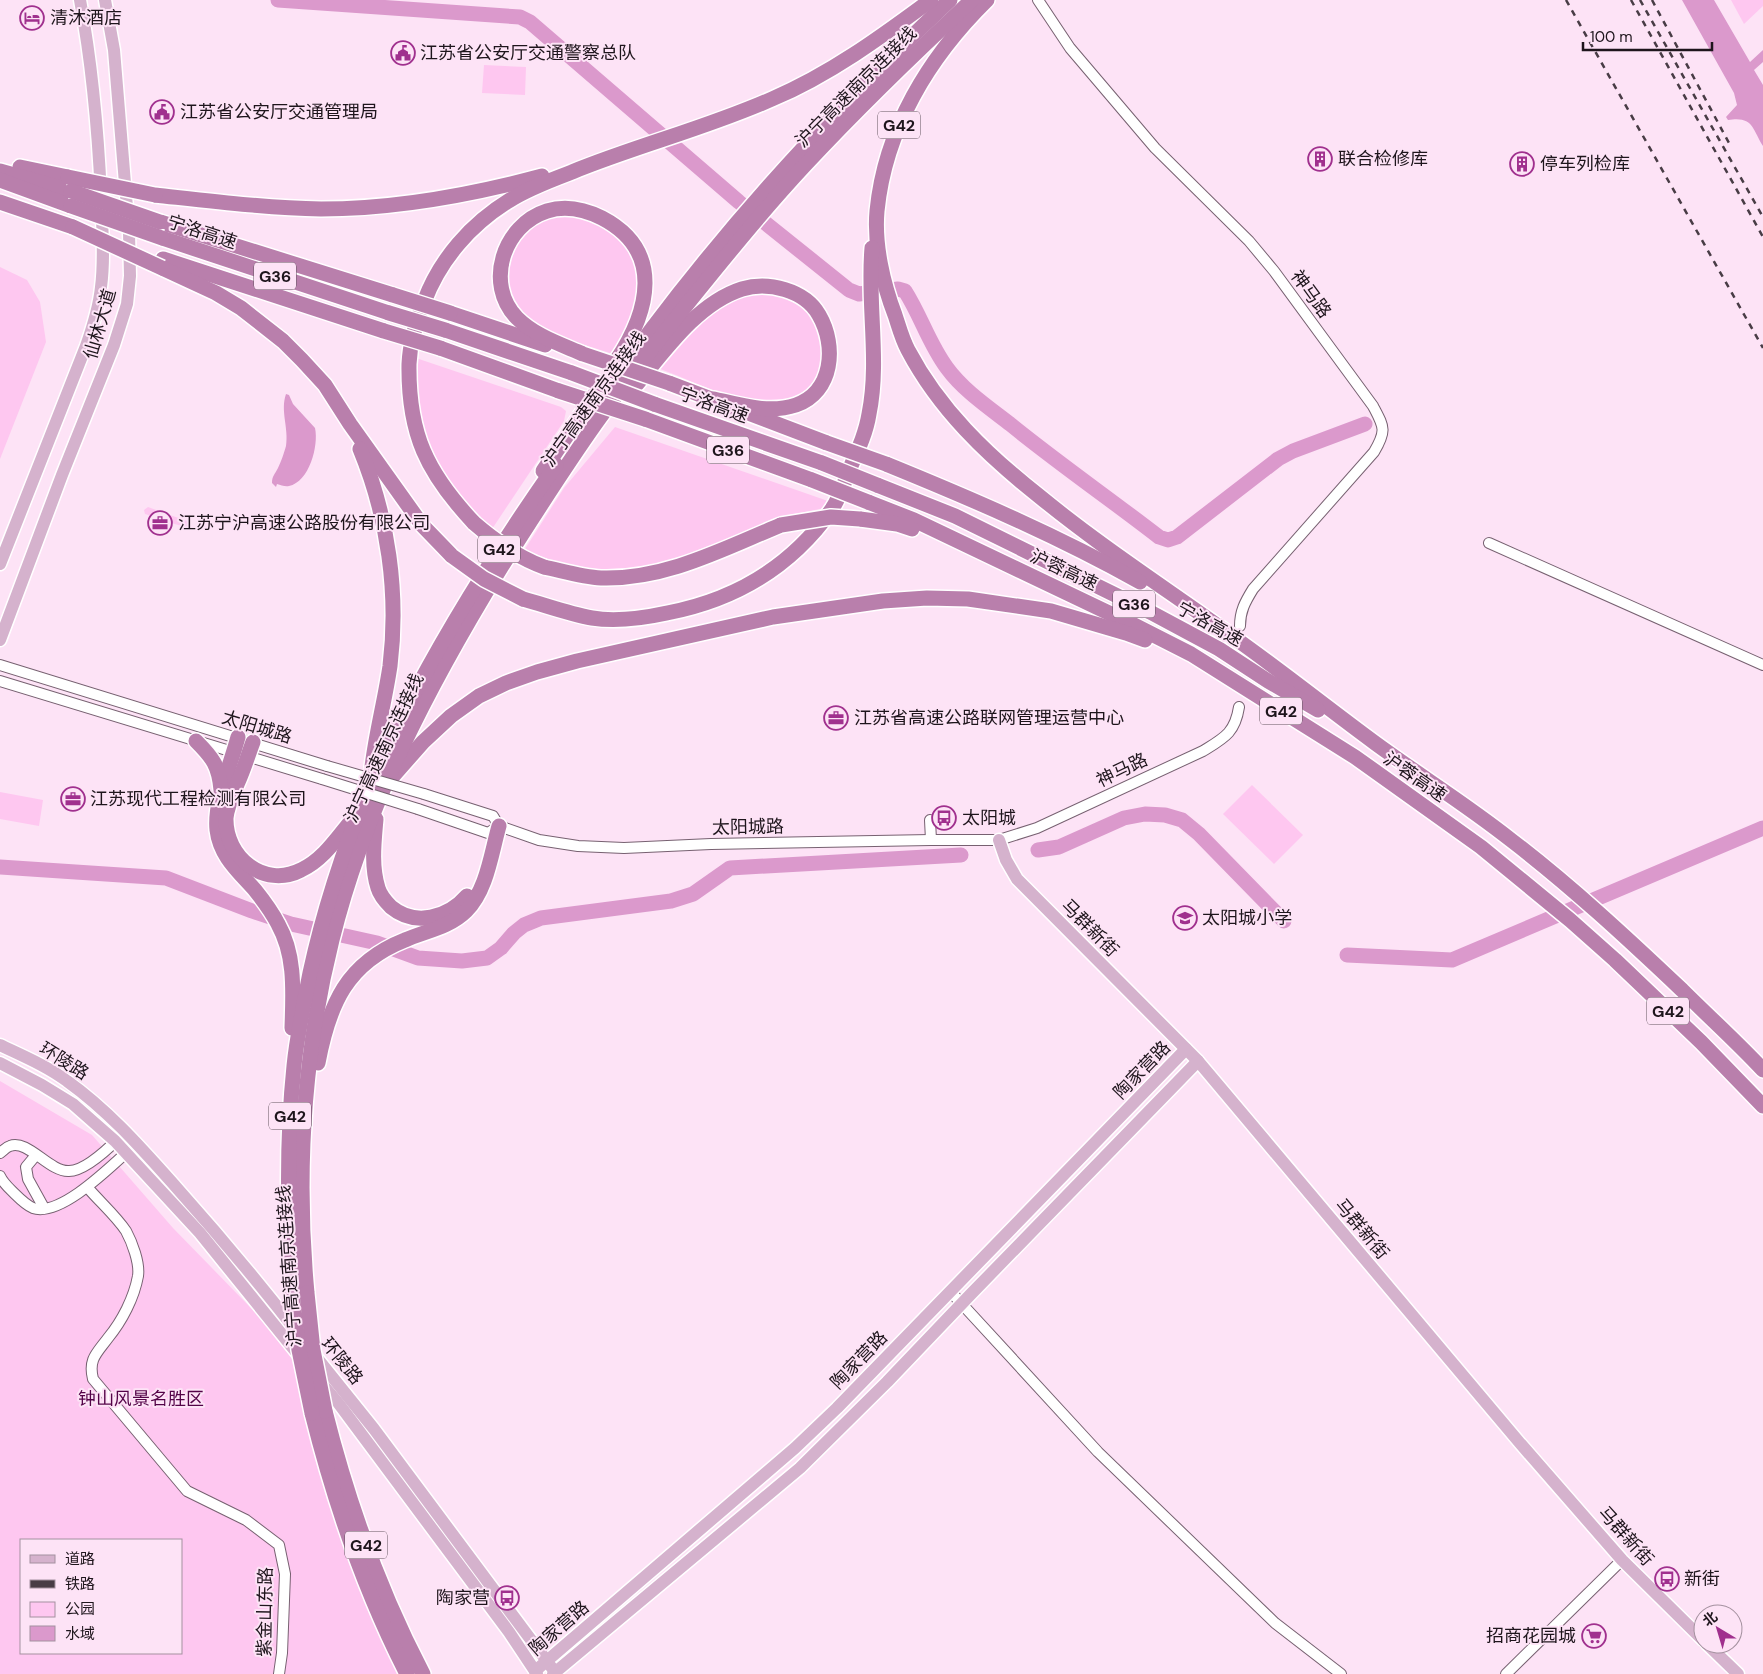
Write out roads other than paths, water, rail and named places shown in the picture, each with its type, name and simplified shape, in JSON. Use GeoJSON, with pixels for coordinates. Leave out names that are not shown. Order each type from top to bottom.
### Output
{"type":"FeatureCollection","features":[{"type":"Feature","properties":{"kind":"highway","name":"G42"},"geometry":{"type":"LineString","coordinates":[[931,0],[853,56],[773,99],[597,162],[534,187],[511,199],[472,229],[454,248],[439,270],[428,289],[415,324],[409,353],[409,386],[412,415],[428,464],[455,503],[474,524],[504,547],[528,561],[544,567],[600,578],[656,573],[685,564],[781,525],[831,517],[897,524],[990,556]]}},
{"type":"Feature","properties":{"kind":"highway","name":"沪宁高速南京连接线"},"geometry":{"type":"LineString","coordinates":[[329,922],[352,870],[376,792],[422,678],[461,610],[510,532],[629,358],[681,290],[760,206],[835,114],[950,0]]}},
{"type":"Feature","properties":{"kind":"highway","name":"沪宁高速南京连接线"},"geometry":{"type":"LineString","coordinates":[[760,206],[803,167],[883,84],[972,0]]}},
{"type":"Feature","properties":{"kind":"highway","name":"G42"},"geometry":{"type":"LineString","coordinates":[[987,0],[962,24],[917,88],[901,120],[889,152],[881,182],[876,214],[879,252],[876,276],[889,299],[906,347],[927,382],[955,418],[1000,465],[1074,525],[1235,630],[1380,746]]}},
{"type":"Feature","properties":{"kind":"highway"},"geometry":{"type":"LineString","coordinates":[[0,171],[70,191],[155,195],[223,203],[322,209],[378,207],[441,198],[497,188],[597,162]]}},
{"type":"Feature","properties":{"kind":"highway"},"geometry":{"type":"LineString","coordinates":[[0,163],[70,191],[160,222],[394,295],[535,342],[583,354]]}},
{"type":"Feature","properties":{"kind":"highway","name":"宁洛高速"},"geometry":{"type":"LineString","coordinates":[[0,180],[70,191],[162,238],[572,373],[822,463],[955,516],[1150,612],[1219,649],[1268,681],[1380,746]]}},
{"type":"Feature","properties":{"kind":"highway","name":"G36"},"geometry":{"type":"LineString","coordinates":[[0,202],[73,227],[163,264],[440,348],[559,391],[645,419],[812,480],[914,520],[990,556]]}},
{"type":"Feature","properties":{"kind":"highway"},"geometry":{"type":"LineString","coordinates":[[510,532],[533,486],[624,349],[642,312],[645,278],[638,254],[627,236],[615,225],[590,212],[569,208],[547,211],[532,219],[518,230],[503,255],[500,269],[500,284],[505,301],[528,328],[547,339],[583,354],[670,383],[714,399],[957,493],[1057,539],[1235,630]]}},
{"type":"Feature","properties":{"kind":"highway","name":"沪宁高速南京连接线"},"geometry":{"type":"LineString","coordinates":[[299,1294],[287,1199],[288,1148],[294,1065],[304,1001],[329,922],[339,866],[360,809],[376,792],[452,650],[513,549],[558,480],[638,365],[721,262],[747,220]]}},
{"type":"Feature","properties":{"kind":"highway"},"geometry":{"type":"LineString","coordinates":[[163,264],[242,308],[283,341],[325,385],[340,405],[366,464],[385,528],[392,578],[393,622],[390,665],[375,740],[376,792],[373,859],[378,891],[397,912],[409,918],[425,918],[449,911],[460,904],[469,892],[494,825]]}},
{"type":"Feature","properties":{"kind":"highway"},"geometry":{"type":"LineString","coordinates":[[350,424],[422,525],[452,556],[484,579],[523,599],[593,618],[639,618],[702,606],[748,585],[779,565],[798,548],[833,508],[862,441],[869,414],[873,387],[874,350],[871,302],[876,276]]}},
{"type":"Feature","properties":{"kind":"highway"},"geometry":{"type":"LineString","coordinates":[[558,480],[683,330],[701,313],[720,300],[742,289],[758,286],[774,287],[789,291],[812,306],[819,315],[825,330],[830,362],[827,375],[821,386],[809,398],[795,405],[775,409],[750,407],[714,399]]}},
{"type":"Feature","properties":{"kind":"highway","name":"沪蓉高速"},"geometry":{"type":"LineString","coordinates":[[990,556],[1132,624],[1213,667],[1417,800],[1481,847],[1570,920],[1615,960],[1763,1106]]}},
{"type":"Feature","properties":{"kind":"highway"},"geometry":{"type":"LineString","coordinates":[[376,792],[423,742],[451,716],[479,696],[506,683],[577,661],[774,617],[823,609],[883,601],[927,598],[968,599],[1009,604],[1051,611],[1126,633],[1213,667]]}},
{"type":"Feature","properties":{"kind":"highway"},"geometry":{"type":"LineString","coordinates":[[238,737],[245,750],[226,816],[228,835],[235,852],[247,865],[264,874],[281,876],[300,871],[329,848],[360,809]]}},
{"type":"Feature","properties":{"kind":"highway"},"geometry":{"type":"LineString","coordinates":[[196,741],[215,762],[220,778],[221,794],[217,828],[221,848],[279,925],[291,960],[293,985],[288,1148]]}},
{"type":"Feature","properties":{"kind":"highway","name":"沪蓉高速"},"geometry":{"type":"LineString","coordinates":[[1380,746],[1510,838],[1573,890],[1638,949],[1763,1070]]}},
{"type":"Feature","properties":{"kind":"highway"},"geometry":{"type":"LineString","coordinates":[[221,794],[245,750]]}},
{"type":"Feature","properties":{"kind":"highway"},"geometry":{"type":"LineString","coordinates":[[301,1198],[310,1111],[327,1024],[335,1002],[347,983],[362,966],[382,951],[455,920],[468,909],[483,883],[494,825]]}},
{"type":"Feature","properties":{"kind":"highway","name":"沪宁高速南京连接线"},"geometry":{"type":"LineString","coordinates":[[324,941],[318,1004],[308,1065],[302,1132],[302,1245],[299,1294],[299,1350],[355,1516],[403,1635],[423,1674]]}},
{"type":"Feature","properties":{"kind":"highway","name":"沪宁高速南京连接线"},"geometry":{"type":"LineString","coordinates":[[319,1412],[326,1468],[342,1522],[375,1605],[408,1674]]}},
{"type":"Feature","properties":{"kind":"main road","name":"仙林大道"},"geometry":{"type":"LineString","coordinates":[[0,564],[86,346],[96,314],[101,288],[104,260],[99,168],[92,78],[80,0]]}},
{"type":"Feature","properties":{"kind":"main road","name":"仙林大道"},"geometry":{"type":"LineString","coordinates":[[0,640],[62,475],[108,361],[127,304],[130,276],[129,222],[114,50],[105,0]]}},
{"type":"Feature","properties":{"kind":"main road","name":"马群新街"},"geometry":{"type":"LineString","coordinates":[[1000,840],[1006,860],[1017,879],[1198,1061],[1519,1442],[1622,1560],[1693,1630]]}},
{"type":"Feature","properties":{"kind":"main road","name":"环陵路"},"geometry":{"type":"LineString","coordinates":[[0,1045],[50,1070],[104,1110],[137,1143],[230,1248],[374,1429],[555,1673]]}},
{"type":"Feature","properties":{"kind":"main road","name":"陶家营路"},"geometry":{"type":"LineString","coordinates":[[536,1673],[795,1448],[837,1408],[1186,1049]]}},
{"type":"Feature","properties":{"kind":"main road","name":"陶家营路"},"geometry":{"type":"LineString","coordinates":[[555,1673],[800,1468],[887,1382],[1198,1061]]}},
{"type":"Feature","properties":{"kind":"main road","name":"环陵路"},"geometry":{"type":"LineString","coordinates":[[0,1063],[73,1104],[115,1142],[200,1233],[339,1404],[509,1632],[536,1673]]}},
{"type":"Feature","properties":{"kind":"main road"},"geometry":{"type":"LineString","coordinates":[[1717,1654],[1738,1674]]}},
{"type":"Feature","properties":{"kind":"street","name":"神马路"},"geometry":{"type":"LineString","coordinates":[[1038,0],[1070,48],[1155,148],[1249,241],[1274,271],[1373,406],[1383,425],[1382,438],[1374,452],[1253,588],[1243,604],[1235,630]]}},
{"type":"Feature","properties":{"kind":"street"},"geometry":{"type":"LineString","coordinates":[[1489,543],[1763,665]]}},
{"type":"Feature","properties":{"kind":"street","name":"太阳城路"},"geometry":{"type":"LineString","coordinates":[[0,665],[183,722],[238,737]]}},
{"type":"Feature","properties":{"kind":"street","name":"太阳城路"},"geometry":{"type":"LineString","coordinates":[[0,682],[196,741],[327,766],[424,794],[494,825],[539,840],[578,846],[624,848],[711,844],[1000,840]]}},
{"type":"Feature","properties":{"kind":"street","name":"神马路"},"geometry":{"type":"LineString","coordinates":[[1000,840],[1037,828],[1203,751],[1225,737],[1237,722],[1239,707]]}},
{"type":"Feature","properties":{"kind":"street","name":"太阳城路"},"geometry":{"type":"LineString","coordinates":[[245,750],[322,779],[418,809],[494,825]]}},
{"type":"Feature","properties":{"kind":"street"},"geometry":{"type":"LineString","coordinates":[[930,820],[931,840]]}},
{"type":"Feature","properties":{"kind":"street"},"geometry":{"type":"LineString","coordinates":[[0,1153],[10,1146],[20,1146],[36,1154],[48,1164],[70,1172],[88,1164],[126,1131]]}},
{"type":"Feature","properties":{"kind":"street"},"geometry":{"type":"LineString","coordinates":[[0,1176],[3,1182],[23,1202],[33,1208],[54,1207],[88,1188],[137,1143]]}},
{"type":"Feature","properties":{"kind":"street"},"geometry":{"type":"LineString","coordinates":[[36,1154],[26,1167],[28,1179],[44,1208]]}},
{"type":"Feature","properties":{"kind":"street","name":"紫金山东路"},"geometry":{"type":"LineString","coordinates":[[88,1188],[126,1231],[134,1248],[138,1274],[130,1301],[116,1329],[93,1358],[91,1369],[93,1379],[187,1491],[246,1520],[279,1545],[285,1574],[282,1653],[279,1674]]}},
{"type":"Feature","properties":{"kind":"street"},"geometry":{"type":"LineString","coordinates":[[950,1291],[1098,1452],[1275,1623],[1341,1674]]}},
{"type":"Feature","properties":{"kind":"street"},"geometry":{"type":"LineString","coordinates":[[1506,1674],[1622,1560]]}},
{"type":"Feature","properties":{"kind":"water"},"geometry":{"type":"Polygon","coordinates":[[[1682,0],[1714,0],[1750,62],[1763,50],[1763,62],[1754,70],[1763,85],[1763,146],[1751,125],[1742,120],[1728,120],[1726,117],[1737,105],[1734,93],[1682,0]]]}},
{"type":"Feature","properties":{"kind":"water"},"geometry":{"type":"Polygon","coordinates":[[[286,394],[289,395],[293,404],[315,428],[316,435],[314,453],[302,478],[289,486],[277,484],[276,487],[272,483],[287,439],[284,407],[286,394]]]}},
{"type":"Feature","properties":{"kind":"waterway"},"geometry":{"type":"LineString","coordinates":[[278,0],[520,17],[530,22],[739,202],[849,290],[859,294],[898,289],[905,291],[941,359],[960,384],[1047,453],[1159,537],[1168,540],[1177,537],[1278,459],[1293,451],[1365,424]]}},
{"type":"Feature","properties":{"kind":"waterway"},"geometry":{"type":"LineString","coordinates":[[1038,850],[1059,847],[1124,818],[1145,814],[1165,815],[1182,820],[1199,834],[1284,921]]}},
{"type":"Feature","properties":{"kind":"waterway"},"geometry":{"type":"LineString","coordinates":[[1347,955],[1452,960],[1763,828]]}},
{"type":"Feature","properties":{"kind":"waterway"},"geometry":{"type":"LineString","coordinates":[[0,867],[166,878],[291,924],[377,943],[418,958],[462,961],[487,958],[501,948],[524,925],[541,918],[671,901],[693,894],[730,868],[961,855]]}},
{"type":"Feature","properties":{"kind":"railway"},"geometry":{"type":"LineString","coordinates":[[1566,0],[1763,348]]}},
{"type":"Feature","properties":{"kind":"railway"},"geometry":{"type":"LineString","coordinates":[[1631,0],[1763,237]]}},
{"type":"Feature","properties":{"kind":"railway"},"geometry":{"type":"LineString","coordinates":[[1640,0],[1763,217]]}},
{"type":"Feature","properties":{"kind":"railway"},"geometry":{"type":"LineString","coordinates":[[1652,0],[1729,143]]}},
{"type":"Feature","properties":{"kind":"place","name":"清沐酒店"},"geometry":{"type":"Point","coordinates":[32,18]}},
{"type":"Feature","properties":{"kind":"place","name":"江苏省公安厅交通警察总队"},"geometry":{"type":"Point","coordinates":[403,53]}},
{"type":"Feature","properties":{"kind":"place","name":"江苏省公安厅交通管理局"},"geometry":{"type":"Point","coordinates":[162,112]}},
{"type":"Feature","properties":{"kind":"place","name":"联合检修库"},"geometry":{"type":"Point","coordinates":[1320,159]}},
{"type":"Feature","properties":{"kind":"place","name":"停车列检库"},"geometry":{"type":"Point","coordinates":[1522,164]}},
{"type":"Feature","properties":{"kind":"place","name":"江苏宁沪高速公路股份有限公司"},"geometry":{"type":"Point","coordinates":[160,523]}},
{"type":"Feature","properties":{"kind":"place","name":"江苏省高速公路联网管理运营中心"},"geometry":{"type":"Point","coordinates":[836,718]}},
{"type":"Feature","properties":{"kind":"place","name":"江苏现代工程检测有限公司"},"geometry":{"type":"Point","coordinates":[73,799]}},
{"type":"Feature","properties":{"kind":"place","name":"太阳城"},"geometry":{"type":"Point","coordinates":[944,818]}},
{"type":"Feature","properties":{"kind":"place","name":"太阳城小学"},"geometry":{"type":"Point","coordinates":[1185,918]}},
{"type":"Feature","properties":{"kind":"place","name":"新街"},"geometry":{"type":"Point","coordinates":[1667,1579]}},
{"type":"Feature","properties":{"kind":"place","name":"陶家营"},"geometry":{"type":"Point","coordinates":[507,1598]}},
{"type":"Feature","properties":{"kind":"place","name":"招商花园城"},"geometry":{"type":"Point","coordinates":[1594,1636]}},
{"type":"Feature","properties":{"kind":"park label","name":"钟山风景名胜区"},"geometry":{"type":"Point","coordinates":[141,1399]}}]}
